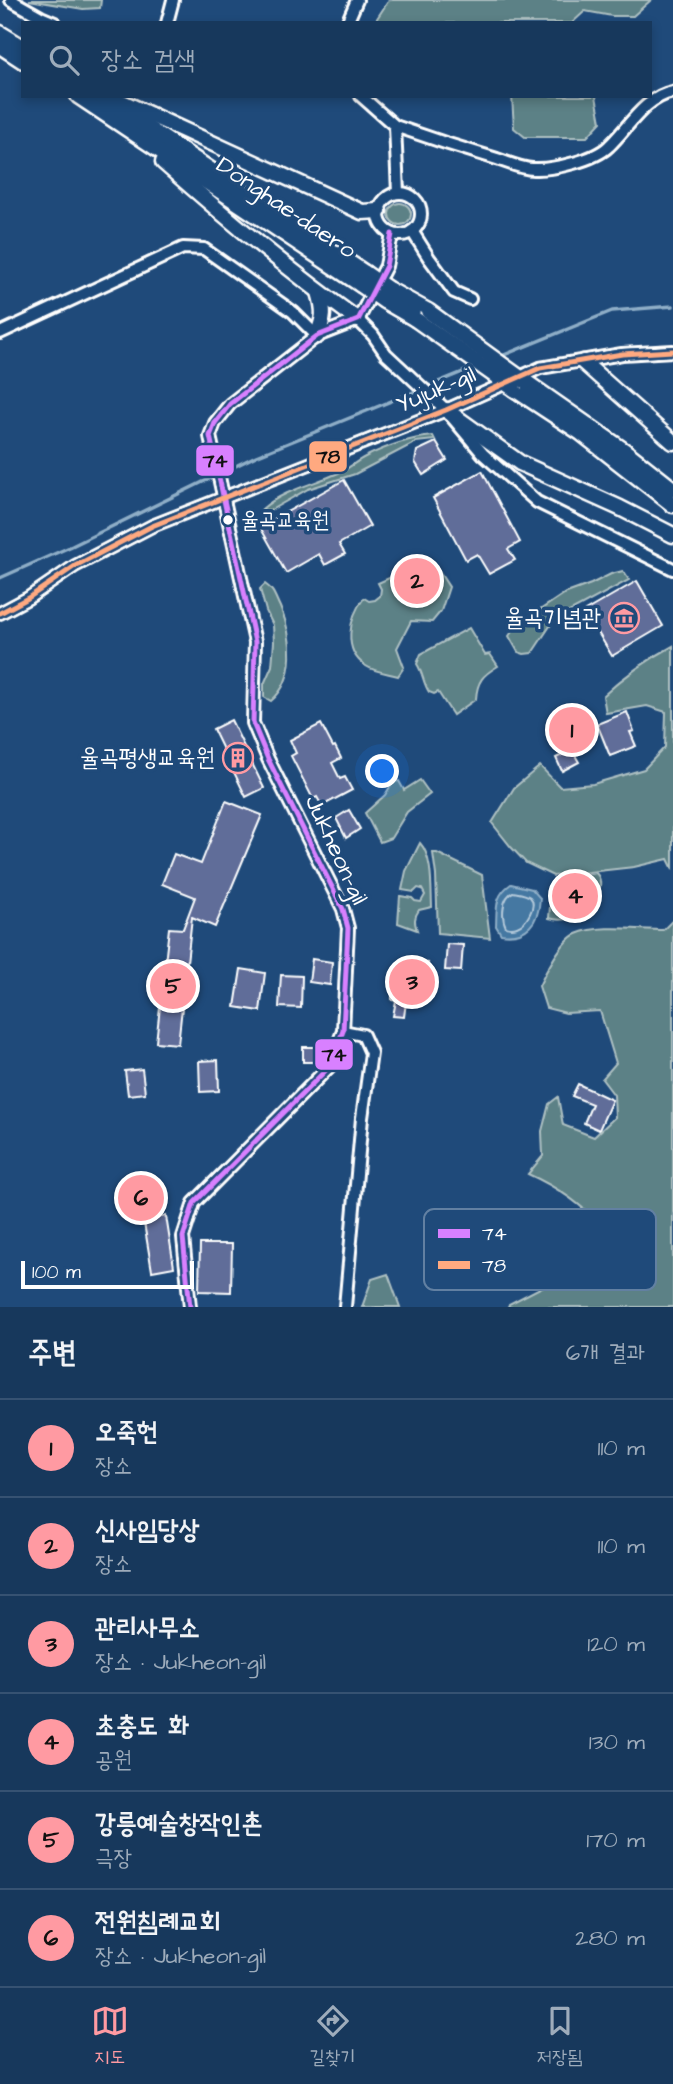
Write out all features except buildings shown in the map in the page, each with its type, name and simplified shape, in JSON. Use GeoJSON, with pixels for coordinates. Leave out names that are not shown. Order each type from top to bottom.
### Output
{"type":"FeatureCollection","features":[{"type":"Feature","properties":{"kind":"main road"},"geometry":{"type":"LineString","coordinates":[[0,33],[21,46]]}},
{"type":"Feature","properties":{"kind":"main road"},"geometry":{"type":"LineString","coordinates":[[0,46],[21,60]]}},
{"type":"Feature","properties":{"kind":"main road","name":"Donghae-daero"},"geometry":{"type":"LineString","coordinates":[[81,98],[363,279]]}},
{"type":"Feature","properties":{"kind":"main road","name":"Donghae-daero"},"geometry":{"type":"LineString","coordinates":[[103,98],[520,385],[673,505]]}},
{"type":"Feature","properties":{"kind":"main road"},"geometry":{"type":"LineString","coordinates":[[113,98],[362,212],[379,211]]}},
{"type":"Feature","properties":{"kind":"main road"},"geometry":{"type":"LineString","coordinates":[[126,128],[209,203],[358,320]]}},
{"type":"Feature","properties":{"kind":"main road"},"geometry":{"type":"LineString","coordinates":[[317,336],[324,309],[319,292]]}},
{"type":"Feature","properties":{"kind":"main road"},"geometry":{"type":"LineString","coordinates":[[583,362],[673,442]]}},
{"type":"Feature","properties":{"kind":"main road","name":"Donghae-daero"},"geometry":{"type":"LineString","coordinates":[[520,385],[625,451],[673,489]]}},
{"type":"Feature","properties":{"kind":"main road"},"geometry":{"type":"LineString","coordinates":[[446,410],[520,463],[673,535]]}},
{"type":"Feature","properties":{"kind":"street"},"geometry":{"type":"LineString","coordinates":[[11,0],[50,21]]}},
{"type":"Feature","properties":{"kind":"street"},"geometry":{"type":"LineString","coordinates":[[168,21],[173,0]]}},
{"type":"Feature","properties":{"kind":"street"},"geometry":{"type":"LineString","coordinates":[[347,21],[357,0]]}},
{"type":"Feature","properties":{"kind":"street"},"geometry":{"type":"LineString","coordinates":[[363,98],[395,126],[531,169],[551,168],[588,158],[608,149],[629,123],[660,94],[673,92]]}},
{"type":"Feature","properties":{"kind":"street"},"geometry":{"type":"LineString","coordinates":[[395,126],[398,193]]}},
{"type":"Feature","properties":{"kind":"street"},"geometry":{"type":"LineString","coordinates":[[398,193],[411,196],[420,207],[420,220],[412,231],[399,236],[392,234],[382,225],[379,211],[386,199],[398,193]]}},
{"type":"Feature","properties":{"kind":"street"},"geometry":{"type":"LineString","coordinates":[[412,231],[454,292],[470,299]]}},
{"type":"Feature","properties":{"kind":"street"},"geometry":{"type":"LineString","coordinates":[[0,332],[183,248],[204,249],[293,312],[317,336],[358,320],[386,266],[392,234]]}},
{"type":"Feature","properties":{"kind":"street"},"geometry":{"type":"LineString","coordinates":[[358,320],[386,354],[446,410],[483,454],[537,502],[673,569]]}},
{"type":"Feature","properties":{"kind":"street","name":"Jukheon-gil"},"geometry":{"type":"LineString","coordinates":[[190,1307],[183,1237],[194,1203],[330,1067],[343,1031],[348,929],[343,909],[253,723],[255,642],[210,436],[215,423],[230,404],[317,336]]}},
{"type":"Feature","properties":{"kind":"street","name":"Yujuk-gil"},"geometry":{"type":"LineString","coordinates":[[0,613],[29,598],[75,566],[221,493],[446,410],[540,368],[622,355],[673,351]]}},
{"type":"Feature","properties":{"kind":"street"},"geometry":{"type":"LineString","coordinates":[[343,1031],[363,1035],[371,1052],[362,1118],[345,1307]]}},
{"type":"Feature","properties":{"kind":"green space"},"geometry":{"type":"Polygon","coordinates":[[[29,0],[101,0],[100,8],[83,9],[29,0]]]}},
{"type":"Feature","properties":{"kind":"green space"},"geometry":{"type":"Polygon","coordinates":[[[389,0],[651,0],[633,16],[612,16],[585,11],[574,21],[375,21],[389,0]]]}},
{"type":"Feature","properties":{"kind":"green space"},"geometry":{"type":"Polygon","coordinates":[[[512,98],[596,98],[601,122],[587,137],[525,137],[514,128],[512,98]]]}},
{"type":"Feature","properties":{"kind":"green space"},"geometry":{"type":"Polygon","coordinates":[[[400,203],[410,210],[411,214],[404,224],[400,225],[390,218],[389,214],[396,204],[400,203]]]}},
{"type":"Feature","properties":{"kind":"green space"},"geometry":{"type":"Polygon","coordinates":[[[433,436],[435,440],[416,442],[355,474],[308,489],[269,511],[262,509],[288,493],[340,472],[381,450],[433,436]]]}},
{"type":"Feature","properties":{"kind":"green space"},"geometry":{"type":"Polygon","coordinates":[[[422,567],[436,567],[449,587],[441,611],[432,622],[411,621],[397,648],[404,667],[398,676],[370,668],[358,660],[351,643],[352,624],[359,606],[364,598],[369,601],[380,596],[378,583],[396,575],[397,583],[411,586],[419,577],[422,567]]]}},
{"type":"Feature","properties":{"kind":"green space"},"geometry":{"type":"Polygon","coordinates":[[[623,571],[629,580],[554,620],[532,653],[518,652],[509,636],[516,626],[564,594],[623,571]]]}},
{"type":"Feature","properties":{"kind":"green space"},"geometry":{"type":"Polygon","coordinates":[[[265,584],[280,607],[290,644],[289,669],[285,681],[271,701],[264,697],[264,684],[272,666],[274,642],[273,625],[260,589],[265,584]]]}},
{"type":"Feature","properties":{"kind":"green space"},"geometry":{"type":"Polygon","coordinates":[[[469,628],[485,655],[490,654],[498,666],[482,679],[476,699],[453,715],[438,692],[429,692],[417,664],[421,654],[469,628]]]}},
{"type":"Feature","properties":{"kind":"green space"},"geometry":{"type":"Polygon","coordinates":[[[673,646],[673,869],[668,859],[634,867],[553,876],[526,863],[492,823],[514,788],[540,766],[560,787],[593,784],[644,769],[665,747],[666,712],[647,706],[606,713],[603,696],[636,668],[673,646]]]}},
{"type":"Feature","properties":{"kind":"green space"},"geometry":{"type":"Polygon","coordinates":[[[420,780],[430,794],[407,812],[391,838],[380,842],[365,813],[385,795],[393,782],[399,781],[404,790],[420,780]]]}},
{"type":"Feature","properties":{"kind":"green space"},"geometry":{"type":"Polygon","coordinates":[[[420,843],[429,865],[432,907],[419,910],[415,920],[417,930],[398,923],[400,896],[421,902],[425,895],[422,889],[418,888],[414,892],[402,890],[406,871],[420,843]]]}},
{"type":"Feature","properties":{"kind":"green space"},"geometry":{"type":"Polygon","coordinates":[[[433,853],[482,875],[490,938],[438,933],[433,853]]]}},
{"type":"Feature","properties":{"kind":"green space"},"geometry":{"type":"Polygon","coordinates":[[[596,873],[600,879],[600,888],[595,903],[589,909],[566,919],[549,918],[552,884],[558,880],[596,873]]]}},
{"type":"Feature","properties":{"kind":"green space"},"geometry":{"type":"Polygon","coordinates":[[[673,920],[673,1307],[508,1307],[536,1290],[656,1290],[656,1209],[583,1209],[528,1174],[543,1156],[542,1131],[549,1104],[558,1097],[563,1125],[594,1137],[615,1117],[614,1095],[602,1079],[616,1063],[600,1011],[566,1013],[546,1008],[539,986],[550,965],[571,937],[585,931],[607,928],[663,930],[673,920]]]}},
{"type":"Feature","properties":{"kind":"green space"},"geometry":{"type":"Polygon","coordinates":[[[388,1274],[400,1307],[362,1307],[372,1279],[388,1274]]]}},
{"type":"Feature","properties":{"kind":"water"},"geometry":{"type":"Polygon","coordinates":[[[511,884],[532,889],[540,898],[537,914],[530,926],[525,931],[510,935],[501,934],[496,926],[498,903],[502,893],[511,884]]]}},
{"type":"Feature","properties":{"kind":"waterway"},"geometry":{"type":"LineString","coordinates":[[499,357],[612,311],[673,306]]}},
{"type":"Feature","properties":{"kind":"waterway"},"geometry":{"type":"LineString","coordinates":[[0,578],[256,456],[475,367]]}},
{"type":"Feature","properties":{"kind":"transit line","name":"74"},"geometry":{"type":"LineString","coordinates":[[190,1307],[183,1237],[194,1203],[329,1067],[343,1031],[348,928],[343,909],[268,759],[253,723],[255,642],[210,436],[215,423],[230,404],[317,336],[358,320],[386,266],[392,234]]}},
{"type":"Feature","properties":{"kind":"transit line","name":"78"},"geometry":{"type":"LineString","coordinates":[[0,613],[28,598],[75,566],[152,526],[446,410],[540,368],[622,354],[673,351]]}},
{"type":"Feature","properties":{"kind":"place","name":"율곡교육원"},"geometry":{"type":"Point","coordinates":[228,520]}},
{"type":"Feature","properties":{"kind":"place","name":"신사임당상"},"geometry":{"type":"Point","coordinates":[417,581]}},
{"type":"Feature","properties":{"kind":"place","name":"율곡기념관"},"geometry":{"type":"Point","coordinates":[624,618]}},
{"type":"Feature","properties":{"kind":"place","name":"오죽헌"},"geometry":{"type":"Point","coordinates":[572,730]}},
{"type":"Feature","properties":{"kind":"place","name":"율곡평생교육원"},"geometry":{"type":"Point","coordinates":[238,758]}},
{"type":"Feature","properties":{"kind":"place","name":"초충도 화"},"geometry":{"type":"Point","coordinates":[575,896]}},
{"type":"Feature","properties":{"kind":"place","name":"관리사무소"},"geometry":{"type":"Point","coordinates":[412,982]}},
{"type":"Feature","properties":{"kind":"place","name":"강릉예술창작인촌"},"geometry":{"type":"Point","coordinates":[173,986]}},
{"type":"Feature","properties":{"kind":"place","name":"전원침례교회"},"geometry":{"type":"Point","coordinates":[141,1198]}}]}
